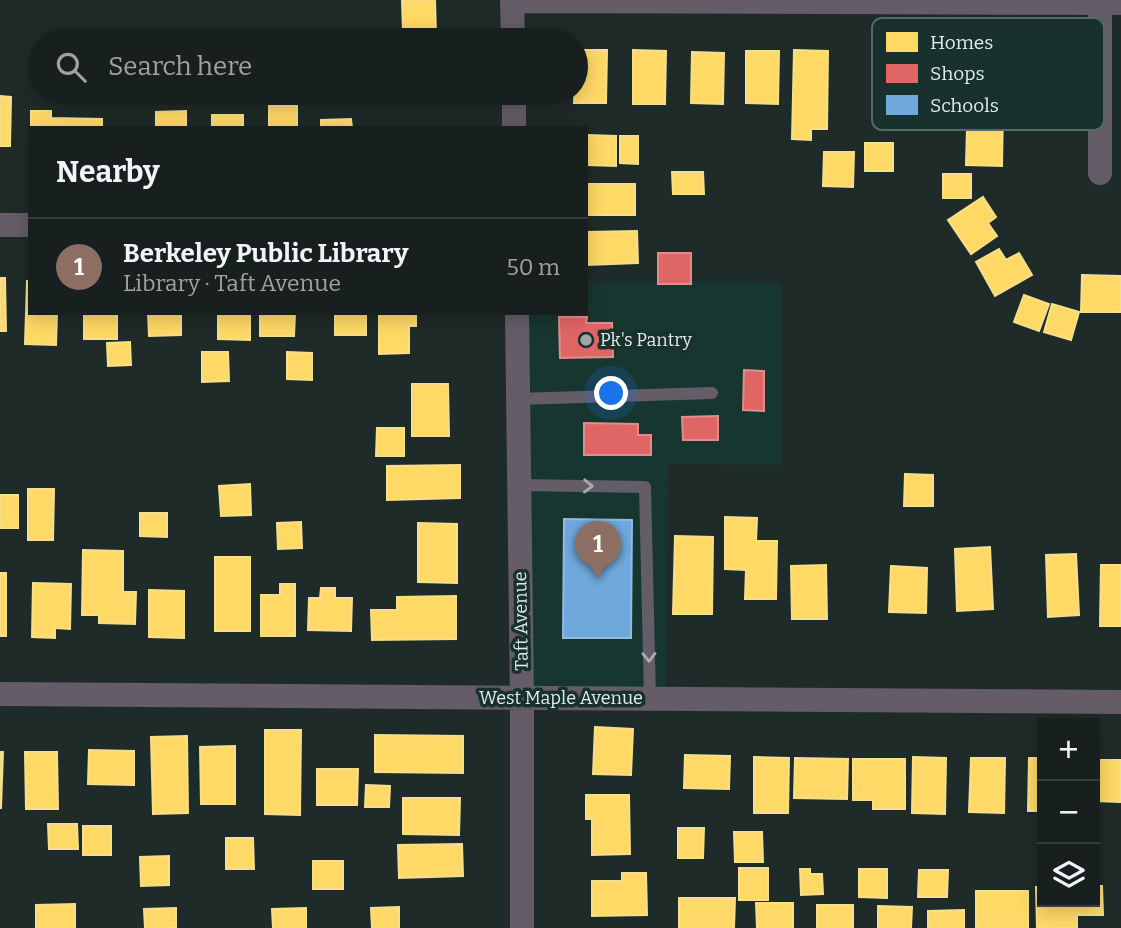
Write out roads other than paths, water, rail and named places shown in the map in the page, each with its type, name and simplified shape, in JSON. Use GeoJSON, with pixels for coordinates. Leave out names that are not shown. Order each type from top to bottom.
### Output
{"type":"FeatureCollection","features":[{"type":"Feature","properties":{"kind":"street"},"geometry":{"type":"LineString","coordinates":[[513,28],[512,1],[1111,3],[1104,111]]}},
{"type":"Feature","properties":{"kind":"street"},"geometry":{"type":"LineString","coordinates":[[514,105],[514,126]]}},
{"type":"Feature","properties":{"kind":"street"},"geometry":{"type":"LineString","coordinates":[[1100,173],[1103,130]]}},
{"type":"Feature","properties":{"kind":"street"},"geometry":{"type":"LineString","coordinates":[[0,225],[28,225]]}},
{"type":"Feature","properties":{"kind":"street","name":"Taft Avenue"},"geometry":{"type":"LineString","coordinates":[[517,315],[522,928]]}},
{"type":"Feature","properties":{"kind":"street","name":"West Maple Avenue"},"geometry":{"type":"LineString","coordinates":[[0,694],[1121,702]]}},
{"type":"Feature","properties":{"kind":"lane"},"geometry":{"type":"LineString","coordinates":[[518,399],[712,393]]}},
{"type":"Feature","properties":{"kind":"lane"},"geometry":{"type":"LineString","coordinates":[[519,485],[645,487],[650,699]]}},
{"type":"Feature","properties":{"kind":"place","name":"Pk's Pantry"},"geometry":{"type":"Point","coordinates":[586,340]}},
{"type":"Feature","properties":{"kind":"place","name":"Berkeley Public Library"},"geometry":{"type":"Point","coordinates":[598,579]}}]}
